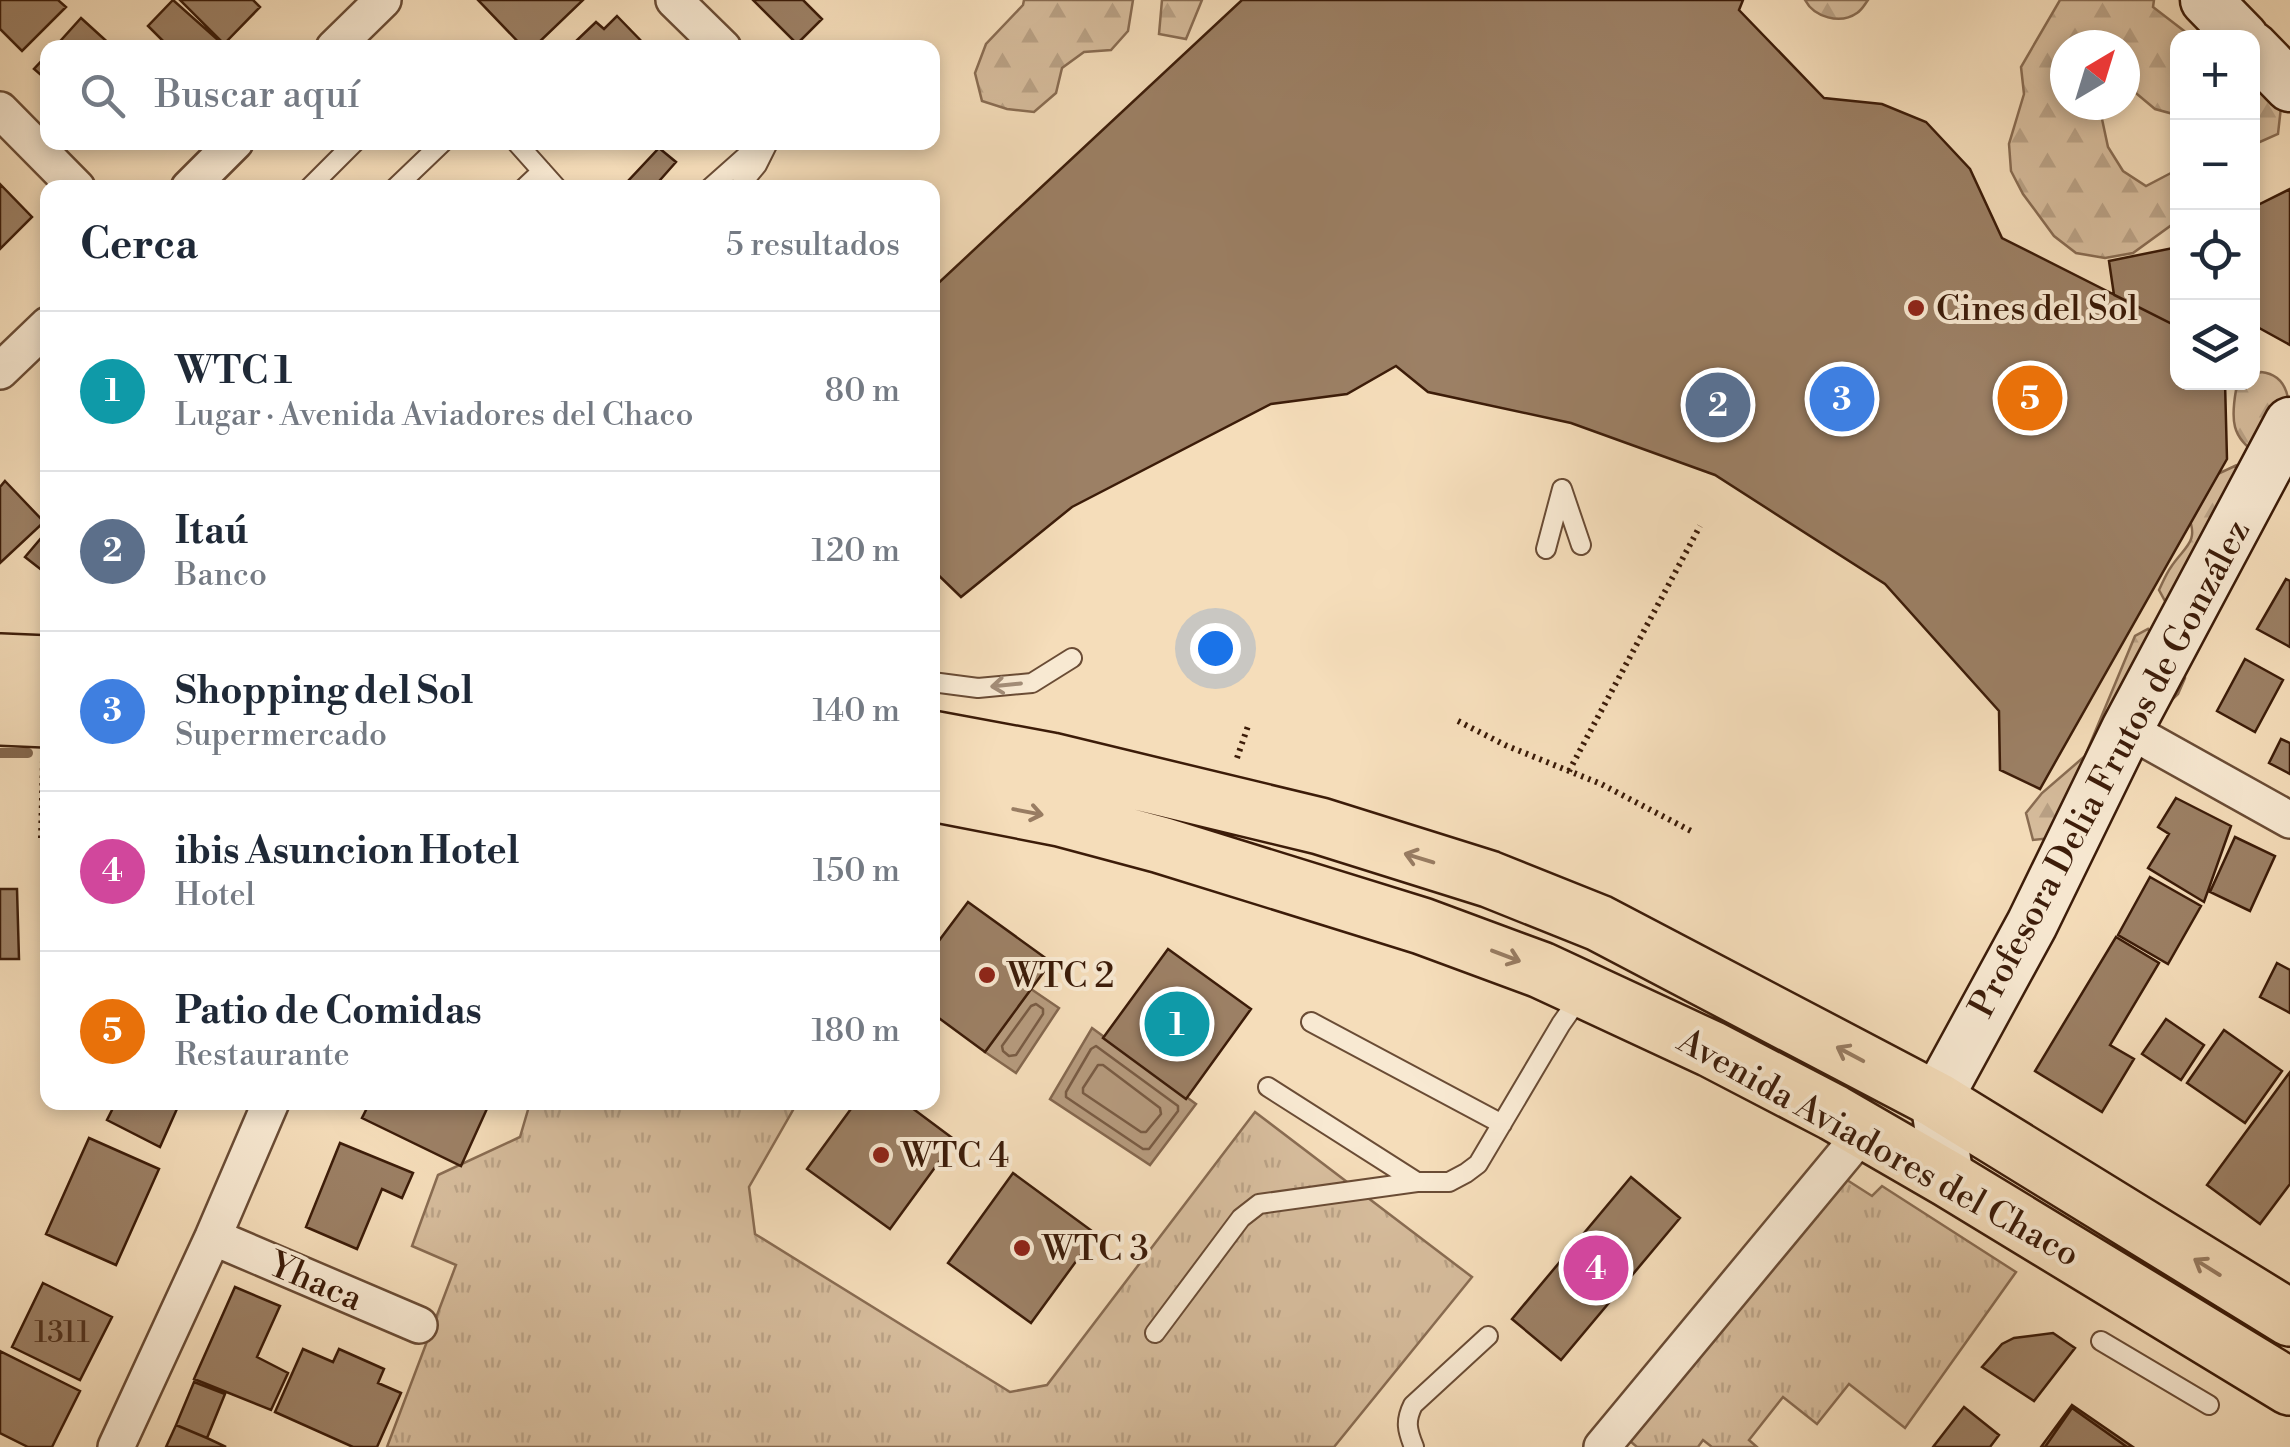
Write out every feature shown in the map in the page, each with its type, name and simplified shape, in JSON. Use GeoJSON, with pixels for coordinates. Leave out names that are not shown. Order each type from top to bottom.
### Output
{"type":"FeatureCollection","features":[{"type":"Feature","properties":{"kind":"highway"},"geometry":{"type":"LineString","coordinates":[[0,662],[40,664]]}},
{"type":"Feature","properties":{"kind":"highway","name":"Avenida Aviadores del Chaco"},"geometry":{"type":"LineString","coordinates":[[940,740],[1051,761],[1320,826],[1488,879],[1600,924],[1946,1080],[2290,1318]]}},
{"type":"Feature","properties":{"kind":"highway","name":"Avenida Aviadores del Chaco"},"geometry":{"type":"LineString","coordinates":[[940,795],[1060,818],[1162,845],[1422,926],[1541,970],[1712,1049],[1865,1130],[2290,1387]]}},
{"type":"Feature","properties":{"kind":"highway"},"geometry":{"type":"LineString","coordinates":[[1252,873],[1326,868],[1461,912],[1483,913],[1544,903]]}},
{"type":"Feature","properties":{"kind":"street"},"geometry":{"type":"LineString","coordinates":[[342,40],[383,0]]}},
{"type":"Feature","properties":{"kind":"street"},"geometry":{"type":"LineString","coordinates":[[674,0],[715,40]]}},
{"type":"Feature","properties":{"kind":"street"},"geometry":{"type":"LineString","coordinates":[[2206,0],[2235,30]]}},
{"type":"Feature","properties":{"kind":"street"},"geometry":{"type":"LineString","coordinates":[[2260,56],[2290,86]]}},
{"type":"Feature","properties":{"kind":"street"},"geometry":{"type":"LineString","coordinates":[[0,110],[70,180]]}},
{"type":"Feature","properties":{"kind":"street"},"geometry":{"type":"LineString","coordinates":[[196,180],[227,150]]}},
{"type":"Feature","properties":{"kind":"street"},"geometry":{"type":"LineString","coordinates":[[0,371],[40,332]]}},
{"type":"Feature","properties":{"kind":"street","name":"Profesora Delia Frutos de González"},"geometry":{"type":"LineString","coordinates":[[1946,1080],[2032,924],[2127,729],[2290,422]]}},
{"type":"Feature","properties":{"kind":"street"},"geometry":{"type":"LineString","coordinates":[[2127,729],[2290,820]]}},
{"type":"Feature","properties":{"kind":"street"},"geometry":{"type":"LineString","coordinates":[[1946,1080],[1948,1179]]}},
{"type":"Feature","properties":{"kind":"street"},"geometry":{"type":"LineString","coordinates":[[116,1447],[268,1110]]}},
{"type":"Feature","properties":{"kind":"street"},"geometry":{"type":"LineString","coordinates":[[1602,1447],[1865,1130]]}},
{"type":"Feature","properties":{"kind":"street","name":"Yhaca"},"geometry":{"type":"LineString","coordinates":[[212,1237],[419,1325]]}},
{"type":"Feature","properties":{"kind":"lane"},"geometry":{"type":"LineString","coordinates":[[316,180],[347,150]]}},
{"type":"Feature","properties":{"kind":"lane"},"geometry":{"type":"LineString","coordinates":[[404,180],[435,150]]}},
{"type":"Feature","properties":{"kind":"lane"},"geometry":{"type":"LineString","coordinates":[[523,150],[550,180]]}},
{"type":"Feature","properties":{"kind":"lane"},"geometry":{"type":"LineString","coordinates":[[719,180],[756,150]]}},
{"type":"Feature","properties":{"kind":"lane"},"geometry":{"type":"LineString","coordinates":[[745,180],[765,150]]}},
{"type":"Feature","properties":{"kind":"lane"},"geometry":{"type":"LineString","coordinates":[[532,180],[542,171]]}},
{"type":"Feature","properties":{"kind":"lane"},"geometry":{"type":"LineString","coordinates":[[1546,550],[1562,489],[1581,544]]}},
{"type":"Feature","properties":{"kind":"lane"},"geometry":{"type":"LineString","coordinates":[[940,683],[978,688],[1032,683],[1072,658]]}},
{"type":"Feature","properties":{"kind":"lane"},"geometry":{"type":"LineString","coordinates":[[1155,1333],[1242,1218],[1259,1204],[1416,1182],[1449,1182],[1478,1164],[1585,990]]}},
{"type":"Feature","properties":{"kind":"lane"},"geometry":{"type":"LineString","coordinates":[[1311,1022],[1502,1124]]}},
{"type":"Feature","properties":{"kind":"lane"},"geometry":{"type":"LineString","coordinates":[[1268,1087],[1416,1182]]}},
{"type":"Feature","properties":{"kind":"lane"},"geometry":{"type":"LineString","coordinates":[[1414,1447],[1406,1418],[1414,1405],[1488,1336]]}},
{"type":"Feature","properties":{"kind":"lane"},"geometry":{"type":"LineString","coordinates":[[2102,1340],[2209,1405]]}},
{"type":"Feature","properties":{"kind":"path"},"geometry":{"type":"LineString","coordinates":[[1569,771],[1700,526]]}},
{"type":"Feature","properties":{"kind":"path"},"geometry":{"type":"LineString","coordinates":[[30,718],[40,838]]}},
{"type":"Feature","properties":{"kind":"path"},"geometry":{"type":"LineString","coordinates":[[1458,721],[1505,746],[1600,784],[1693,832]]}},
{"type":"Feature","properties":{"kind":"path"},"geometry":{"type":"LineString","coordinates":[[1237,758],[1248,726]]}},
{"type":"Feature","properties":{"kind":"green space"},"geometry":{"type":"Polygon","coordinates":[[[1024,0],[1133,0],[1128,31],[1111,50],[1084,52],[1062,68],[1056,93],[1034,112],[982,101],[975,73],[986,44],[1024,0]]]}},
{"type":"Feature","properties":{"kind":"green space"},"geometry":{"type":"Polygon","coordinates":[[[1162,0],[1202,0],[1186,39],[1159,34],[1162,0]]]}},
{"type":"Feature","properties":{"kind":"green space"},"geometry":{"type":"Polygon","coordinates":[[[1805,0],[1868,0],[1857,13],[1835,19],[1815,11],[1805,0]]]}},
{"type":"Feature","properties":{"kind":"green space"},"geometry":{"type":"Polygon","coordinates":[[[2060,0],[2154,0],[2153,7],[2183,30],[2170,30],[2170,113],[2155,109],[2140,96],[2140,30],[2050,30],[2050,120],[2102,120],[2108,147],[2123,171],[2146,186],[2170,174],[2170,226],[2133,253],[2105,258],[2076,253],[2054,236],[2011,171],[2009,144],[2024,94],[2021,67],[2060,0]]]}},
{"type":"Feature","properties":{"kind":"green space"},"geometry":{"type":"Polygon","coordinates":[[[2260,79],[2281,107],[2278,134],[2260,142],[2260,79]]]}},
{"type":"Feature","properties":{"kind":"green space"},"geometry":{"type":"Polygon","coordinates":[[[2260,373],[2271,374],[2283,384],[2290,429],[2258,454],[2238,434],[2234,410],[2236,390],[2260,390],[2260,373]]]}},
{"type":"Feature","properties":{"kind":"green space"},"geometry":{"type":"Polygon","coordinates":[[[2237,465],[2247,471],[2201,561],[2165,601],[2159,590],[2191,538],[2188,516],[2209,478],[2237,465]]]}},
{"type":"Feature","properties":{"kind":"green space"},"geometry":{"type":"Polygon","coordinates":[[[2148,629],[2156,641],[2182,650],[2185,678],[2178,694],[2140,730],[2061,837],[2033,840],[2026,813],[2042,793],[2085,756],[2135,636],[2148,629]]]}},
{"type":"Feature","properties":{"kind":"green space"},"geometry":{"type":"Polygon","coordinates":[[[528,1110],[793,1110],[749,1187],[755,1234],[1010,1392],[1047,1385],[1255,1112],[1472,1277],[1334,1447],[387,1447],[456,1265],[412,1246],[438,1175],[520,1137],[528,1110]]]}},
{"type":"Feature","properties":{"kind":"green space"},"geometry":{"type":"Polygon","coordinates":[[[1847,1180],[1872,1196],[1882,1186],[2016,1272],[1905,1428],[1849,1384],[1817,1424],[1783,1397],[1749,1440],[1757,1447],[1712,1447],[1703,1440],[1698,1447],[1637,1447],[1630,1441],[1847,1180]]]}},
{"type":"Feature","properties":{"kind":"water"},"geometry":{"type":"Polygon","coordinates":[[[1031,989],[1059,1008],[1016,1073],[985,1052],[1031,989]]]}},
{"type":"Feature","properties":{"kind":"water"},"geometry":{"type":"Polygon","coordinates":[[[1092,1028],[1196,1104],[1150,1165],[1050,1099],[1092,1028]]]}},
{"type":"Feature","properties":{"kind":"building"},"geometry":{"type":"Polygon","coordinates":[[[0,0],[58,0],[66,7],[22,51],[0,29],[0,0]]]}},
{"type":"Feature","properties":{"kind":"building"},"geometry":{"type":"Polygon","coordinates":[[[173,0],[218,40],[162,40],[148,26],[173,0]]]}},
{"type":"Feature","properties":{"kind":"building"},"geometry":{"type":"Polygon","coordinates":[[[180,0],[253,0],[260,7],[228,40],[220,40],[180,0]]]}},
{"type":"Feature","properties":{"kind":"building"},"geometry":{"type":"Polygon","coordinates":[[[478,0],[583,0],[541,40],[516,40],[478,0]]]}},
{"type":"Feature","properties":{"kind":"building"},"geometry":{"type":"Polygon","coordinates":[[[753,0],[803,0],[822,19],[801,40],[793,40],[753,0]]]}},
{"type":"Feature","properties":{"kind":"building"},"geometry":{"type":"Polygon","coordinates":[[[1242,0],[1743,0],[1739,10],[1824,98],[1882,104],[1926,122],[1970,169],[2002,238],[2170,323],[2170,390],[2225,390],[2227,459],[2040,789],[2000,770],[1999,711],[1885,584],[1715,475],[1571,423],[1428,392],[1396,366],[1347,394],[1271,404],[1072,507],[961,597],[940,577],[940,282],[1242,0]]]}},
{"type":"Feature","properties":{"kind":"building"},"geometry":{"type":"Polygon","coordinates":[[[617,16],[640,40],[577,40],[596,22],[604,29],[617,16]]]}},
{"type":"Feature","properties":{"kind":"building"},"geometry":{"type":"Polygon","coordinates":[[[81,18],[105,40],[61,40],[81,18]]]}},
{"type":"Feature","properties":{"kind":"building"},"geometry":{"type":"Polygon","coordinates":[[[657,150],[676,162],[660,180],[629,180],[657,150]]]}},
{"type":"Feature","properties":{"kind":"building"},"geometry":{"type":"Polygon","coordinates":[[[0,184],[32,217],[0,249],[0,184]]]}},
{"type":"Feature","properties":{"kind":"building"},"geometry":{"type":"Polygon","coordinates":[[[2290,189],[2290,345],[2260,328],[2260,204],[2290,189]]]}},
{"type":"Feature","properties":{"kind":"building"},"geometry":{"type":"Polygon","coordinates":[[[2170,249],[2170,323],[2114,295],[2109,261],[2170,249]]]}},
{"type":"Feature","properties":{"kind":"building"},"geometry":{"type":"Polygon","coordinates":[[[5,481],[40,518],[40,526],[0,563],[0,487],[5,481]]]}},
{"type":"Feature","properties":{"kind":"building"},"geometry":{"type":"Polygon","coordinates":[[[40,539],[40,569],[25,557],[40,539]]]}},
{"type":"Feature","properties":{"kind":"building"},"geometry":{"type":"Polygon","coordinates":[[[2286,579],[2290,581],[2290,647],[2257,629],[2286,579]]]}},
{"type":"Feature","properties":{"kind":"building"},"geometry":{"type":"Polygon","coordinates":[[[2245,659],[2283,680],[2255,732],[2217,711],[2245,659]]]}},
{"type":"Feature","properties":{"kind":"building"},"geometry":{"type":"Polygon","coordinates":[[[2281,739],[2290,743],[2290,774],[2269,763],[2281,739]]]}},
{"type":"Feature","properties":{"kind":"building"},"geometry":{"type":"Polygon","coordinates":[[[2176,798],[2231,826],[2204,902],[2148,868],[2169,834],[2158,827],[2176,798]]]}},
{"type":"Feature","properties":{"kind":"building"},"geometry":{"type":"Polygon","coordinates":[[[2235,837],[2275,856],[2250,911],[2210,892],[2235,837]]]}},
{"type":"Feature","properties":{"kind":"building"},"geometry":{"type":"Polygon","coordinates":[[[2150,877],[2201,906],[2168,964],[2118,935],[2150,877]]]}},
{"type":"Feature","properties":{"kind":"building"},"geometry":{"type":"Polygon","coordinates":[[[0,889],[17,889],[19,959],[0,959],[0,889]]]}},
{"type":"Feature","properties":{"kind":"building","name":"WTC 2"},"geometry":{"type":"Polygon","coordinates":[[[968,902],[1051,962],[985,1052],[940,1019],[940,939],[968,902]]]}},
{"type":"Feature","properties":{"kind":"building"},"geometry":{"type":"Polygon","coordinates":[[[2116,937],[2159,963],[2110,1045],[2134,1059],[2102,1112],[2035,1071],[2116,937]]]}},
{"type":"Feature","properties":{"kind":"building"},"geometry":{"type":"Polygon","coordinates":[[[1168,949],[1251,1009],[1186,1099],[1103,1038],[1168,949]]]}},
{"type":"Feature","properties":{"kind":"building"},"geometry":{"type":"Polygon","coordinates":[[[2277,963],[2290,970],[2290,1013],[2260,997],[2277,963]]]}},
{"type":"Feature","properties":{"kind":"building"},"geometry":{"type":"Polygon","coordinates":[[[2166,1019],[2204,1045],[2181,1080],[2142,1054],[2166,1019]]]}},
{"type":"Feature","properties":{"kind":"building"},"geometry":{"type":"Polygon","coordinates":[[[2224,1030],[2282,1071],[2245,1123],[2187,1083],[2224,1030]]]}},
{"type":"Feature","properties":{"kind":"building"},"geometry":{"type":"Polygon","coordinates":[[[2290,1072],[2290,1184],[2260,1224],[2207,1185],[2290,1072]]]}},
{"type":"Feature","properties":{"kind":"building"},"geometry":{"type":"Polygon","coordinates":[[[112,1110],[176,1110],[160,1147],[107,1120],[112,1110]]]}},
{"type":"Feature","properties":{"kind":"building"},"geometry":{"type":"Polygon","coordinates":[[[366,1110],[486,1110],[461,1166],[362,1118],[366,1110]]]}},
{"type":"Feature","properties":{"kind":"building","name":"WTC 4"},"geometry":{"type":"Polygon","coordinates":[[[850,1110],[915,1110],[955,1140],[890,1229],[807,1169],[850,1110]]]}},
{"type":"Feature","properties":{"kind":"building"},"geometry":{"type":"Polygon","coordinates":[[[89,1138],[159,1169],[116,1265],[46,1234],[89,1138]]]}},
{"type":"Feature","properties":{"kind":"building"},"geometry":{"type":"Polygon","coordinates":[[[340,1143],[413,1173],[402,1198],[382,1189],[357,1249],[306,1227],[340,1143]]]}},
{"type":"Feature","properties":{"kind":"building","name":"WTC 3"},"geometry":{"type":"Polygon","coordinates":[[[1013,1173],[1096,1234],[1031,1323],[948,1263],[1013,1173]]]}},
{"type":"Feature","properties":{"kind":"building"},"geometry":{"type":"Polygon","coordinates":[[[1631,1177],[1680,1218],[1561,1360],[1512,1319],[1631,1177]]]}},
{"type":"Feature","properties":{"kind":"building"},"geometry":{"type":"Polygon","coordinates":[[[43,1283],[112,1317],[80,1380],[12,1347],[43,1283]]]}},
{"type":"Feature","properties":{"kind":"building"},"geometry":{"type":"Polygon","coordinates":[[[235,1287],[280,1306],[257,1357],[288,1373],[271,1410],[194,1379],[235,1287]]]}},
{"type":"Feature","properties":{"kind":"building"},"geometry":{"type":"Polygon","coordinates":[[[2053,1333],[2075,1348],[2034,1401],[1982,1367],[2002,1344],[2014,1338],[2053,1333]]]}},
{"type":"Feature","properties":{"kind":"building"},"geometry":{"type":"Polygon","coordinates":[[[303,1349],[333,1362],[339,1349],[384,1369],[378,1383],[401,1393],[377,1447],[353,1447],[275,1412],[303,1349]]]}},
{"type":"Feature","properties":{"kind":"building"},"geometry":{"type":"Polygon","coordinates":[[[0,1351],[80,1391],[52,1447],[28,1447],[0,1433],[0,1351]]]}},
{"type":"Feature","properties":{"kind":"building"},"geometry":{"type":"Polygon","coordinates":[[[194,1382],[225,1394],[207,1438],[176,1425],[194,1382]]]}},
{"type":"Feature","properties":{"kind":"building"},"geometry":{"type":"Polygon","coordinates":[[[2072,1405],[2133,1447],[2041,1447],[2072,1405]]]}},
{"type":"Feature","properties":{"kind":"building"},"geometry":{"type":"Polygon","coordinates":[[[1964,1407],[1999,1435],[1990,1447],[1933,1447],[1964,1407]]]}},
{"type":"Feature","properties":{"kind":"building"},"geometry":{"type":"Polygon","coordinates":[[[2072,1408],[2127,1447],[2045,1447],[2072,1408]]]}},
{"type":"Feature","properties":{"kind":"building"},"geometry":{"type":"Polygon","coordinates":[[[176,1425],[207,1438],[226,1447],[166,1447],[176,1425]]]}},
{"type":"Feature","properties":{"kind":"waterway"},"geometry":{"type":"LineString","coordinates":[[0,753],[28,753]]}},
{"type":"Feature","properties":{"kind":"place","name":"Cines del Sol"},"geometry":{"type":"Point","coordinates":[1916,308]}},
{"type":"Feature","properties":{"kind":"place","name":"Patio de Comidas"},"geometry":{"type":"Point","coordinates":[2030,398]}},
{"type":"Feature","properties":{"kind":"place","name":"Shopping del Sol"},"geometry":{"type":"Point","coordinates":[1842,399]}},
{"type":"Feature","properties":{"kind":"place","name":"Itaú"},"geometry":{"type":"Point","coordinates":[1718,405]}},
{"type":"Feature","properties":{"kind":"place","name":"WTC 2"},"geometry":{"type":"Point","coordinates":[987,975]}},
{"type":"Feature","properties":{"kind":"place","name":"WTC 1"},"geometry":{"type":"Point","coordinates":[1177,1024]}},
{"type":"Feature","properties":{"kind":"place","name":"WTC 4"},"geometry":{"type":"Point","coordinates":[881,1155]}},
{"type":"Feature","properties":{"kind":"place","name":"WTC 3"},"geometry":{"type":"Point","coordinates":[1022,1248]}},
{"type":"Feature","properties":{"kind":"place","name":"ibis Asuncion Hotel"},"geometry":{"type":"Point","coordinates":[1596,1268]}}]}
